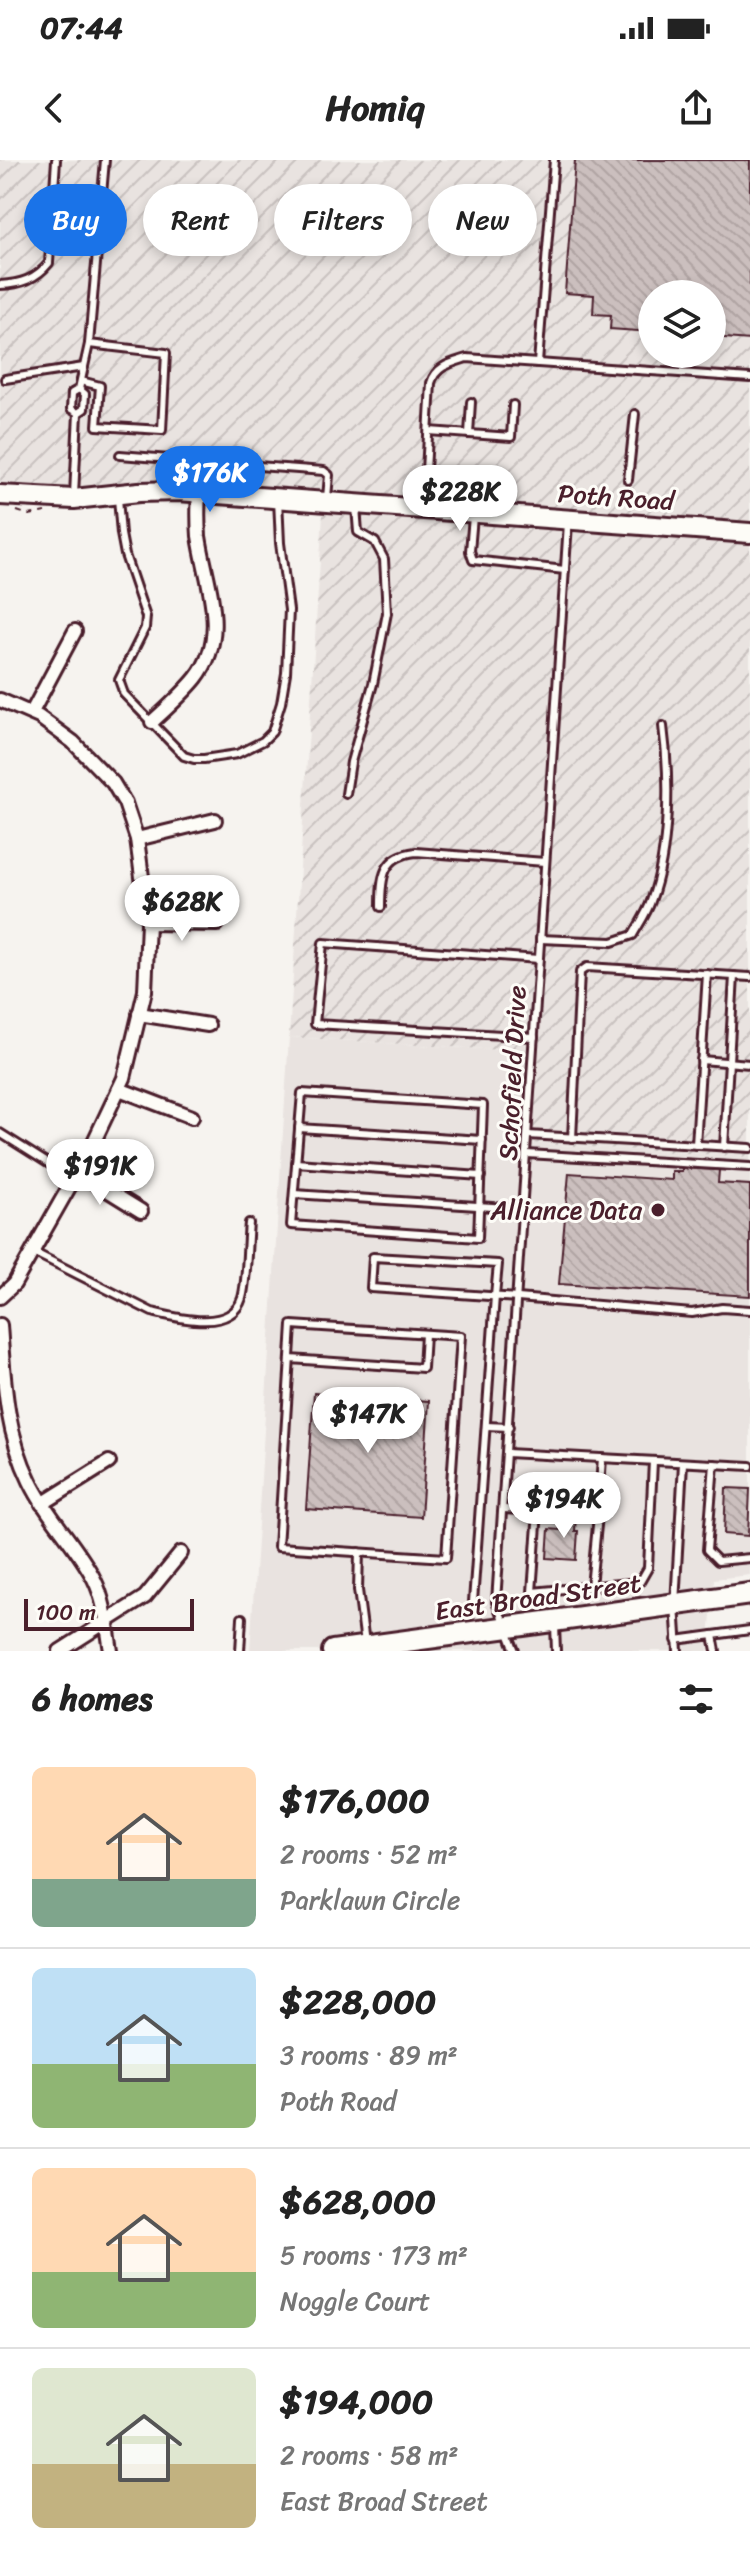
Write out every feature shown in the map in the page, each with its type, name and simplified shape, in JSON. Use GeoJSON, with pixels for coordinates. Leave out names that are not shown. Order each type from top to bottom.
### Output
{"type":"FeatureCollection","features":[{"type":"Feature","properties":{"kind":"main road","name":"East Broad Street"},"geometry":{"type":"LineString","coordinates":[[333,1651],[446,1644],[505,1628],[750,1594]]}},
{"type":"Feature","properties":{"kind":"street","name":"Poth Road"},"geometry":{"type":"LineString","coordinates":[[0,495],[74,499],[157,491],[199,492],[750,533]]}},
{"type":"Feature","properties":{"kind":"street"},"geometry":{"type":"LineString","coordinates":[[152,722],[196,678],[211,647],[215,619],[199,536],[199,492]]}},
{"type":"Feature","properties":{"kind":"street"},"geometry":{"type":"LineString","coordinates":[[32,712],[75,631]]}},
{"type":"Feature","properties":{"kind":"street"},"geometry":{"type":"LineString","coordinates":[[0,700],[32,712],[73,742],[113,783],[125,803],[137,839],[148,923],[145,991],[124,1078],[75,1175],[14,1284],[0,1297]]}},
{"type":"Feature","properties":{"kind":"street"},"geometry":{"type":"LineString","coordinates":[[137,839],[215,820]]}},
{"type":"Feature","properties":{"kind":"street"},"geometry":{"type":"LineString","coordinates":[[148,923],[217,924]]}},
{"type":"Feature","properties":{"kind":"street"},"geometry":{"type":"LineString","coordinates":[[139,1014],[208,1025]]}},
{"type":"Feature","properties":{"kind":"street"},"geometry":{"type":"LineString","coordinates":[[119,1089],[192,1117]]}},
{"type":"Feature","properties":{"kind":"street"},"geometry":{"type":"LineString","coordinates":[[75,1175],[141,1211]]}},
{"type":"Feature","properties":{"kind":"street"},"geometry":{"type":"LineString","coordinates":[[0,1325],[4,1391],[17,1452],[42,1504],[95,1580],[111,1651]]}},
{"type":"Feature","properties":{"kind":"street"},"geometry":{"type":"LineString","coordinates":[[42,1504],[109,1462]]}},
{"type":"Feature","properties":{"kind":"street"},"geometry":{"type":"LineString","coordinates":[[60,1651],[145,1597],[181,1553]]}},
{"type":"Feature","properties":{"kind":"lane"},"geometry":{"type":"LineString","coordinates":[[0,285],[39,276],[49,263],[56,160]]}},
{"type":"Feature","properties":{"kind":"lane"},"geometry":{"type":"LineString","coordinates":[[78,413],[70,405],[72,393],[80,385],[89,344],[105,160]]}},
{"type":"Feature","properties":{"kind":"lane"},"geometry":{"type":"LineString","coordinates":[[538,363],[554,160]]}},
{"type":"Feature","properties":{"kind":"lane"},"geometry":{"type":"LineString","coordinates":[[80,385],[100,386],[97,426],[162,430],[166,353],[89,344]]}},
{"type":"Feature","properties":{"kind":"lane"},"geometry":{"type":"LineString","coordinates":[[424,509],[431,383],[433,376],[445,365],[467,358],[750,378]]}},
{"type":"Feature","properties":{"kind":"lane"},"geometry":{"type":"LineString","coordinates":[[5,379],[84,367]]}},
{"type":"Feature","properties":{"kind":"lane"},"geometry":{"type":"LineString","coordinates":[[74,499],[78,413],[84,406],[85,394],[80,385]]}},
{"type":"Feature","properties":{"kind":"lane"},"geometry":{"type":"LineString","coordinates":[[469,434],[471,402]]}},
{"type":"Feature","properties":{"kind":"lane"},"geometry":{"type":"LineString","coordinates":[[429,431],[511,437],[513,405]]}},
{"type":"Feature","properties":{"kind":"lane"},"geometry":{"type":"LineString","coordinates":[[628,480],[635,414]]}},
{"type":"Feature","properties":{"kind":"lane"},"geometry":{"type":"LineString","coordinates":[[120,455],[324,471],[329,475],[327,501]]}},
{"type":"Feature","properties":{"kind":"lane"},"geometry":{"type":"LineString","coordinates":[[242,495],[244,465]]}},
{"type":"Feature","properties":{"kind":"lane"},"geometry":{"type":"LineString","coordinates":[[117,494],[125,555],[146,617],[145,628],[119,680],[120,687],[184,756],[194,759],[237,754],[263,741],[272,732],[286,673],[289,610],[280,543],[278,497]]}},
{"type":"Feature","properties":{"kind":"lane"},"geometry":{"type":"LineString","coordinates":[[346,794],[387,613],[384,559],[375,542],[358,532],[356,504]]}},
{"type":"Feature","properties":{"kind":"lane"},"geometry":{"type":"LineString","coordinates":[[474,513],[470,551],[473,560],[565,570]]}},
{"type":"Feature","properties":{"kind":"lane","name":"Schofield Drive"},"geometry":{"type":"LineString","coordinates":[[515,1651],[496,1602],[568,520]]}},
{"type":"Feature","properties":{"kind":"lane"},"geometry":{"type":"LineString","coordinates":[[540,939],[612,942],[633,935],[651,903],[660,869],[667,757],[663,726]]}},
{"type":"Feature","properties":{"kind":"lane"},"geometry":{"type":"LineString","coordinates":[[381,907],[381,884],[387,866],[400,854],[416,852],[545,862]]}},
{"type":"Feature","properties":{"kind":"lane"},"geometry":{"type":"LineString","coordinates":[[534,1037],[315,1024],[323,943],[538,959]]}},
{"type":"Feature","properties":{"kind":"lane"},"geometry":{"type":"LineString","coordinates":[[572,1138],[580,972],[587,967],[750,977]]}},
{"type":"Feature","properties":{"kind":"lane"},"geometry":{"type":"LineString","coordinates":[[696,1145],[707,974]]}},
{"type":"Feature","properties":{"kind":"lane"},"geometry":{"type":"LineString","coordinates":[[724,1147],[734,976]]}},
{"type":"Feature","properties":{"kind":"lane"},"geometry":{"type":"LineString","coordinates":[[701,1060],[750,1064]]}},
{"type":"Feature","properties":{"kind":"lane"},"geometry":{"type":"LineString","coordinates":[[302,1093],[483,1105],[478,1238],[291,1225],[299,1128],[302,1093]]}},
{"type":"Feature","properties":{"kind":"lane"},"geometry":{"type":"LineString","coordinates":[[299,1128],[482,1140]]}},
{"type":"Feature","properties":{"kind":"lane"},"geometry":{"type":"LineString","coordinates":[[0,1133],[75,1175]]}},
{"type":"Feature","properties":{"kind":"lane"},"geometry":{"type":"LineString","coordinates":[[528,1135],[750,1148]]}},
{"type":"Feature","properties":{"kind":"lane"},"geometry":{"type":"LineString","coordinates":[[527,1154],[750,1167]]}},
{"type":"Feature","properties":{"kind":"lane"},"geometry":{"type":"LineString","coordinates":[[296,1163],[481,1176]]}},
{"type":"Feature","properties":{"kind":"lane"},"geometry":{"type":"LineString","coordinates":[[294,1194],[523,1209]]}},
{"type":"Feature","properties":{"kind":"lane"},"geometry":{"type":"LineString","coordinates":[[31,1251],[152,1312],[217,1321],[226,1316],[242,1298],[249,1223]]}},
{"type":"Feature","properties":{"kind":"lane"},"geometry":{"type":"LineString","coordinates":[[473,1602],[495,1296],[498,1264],[373,1257],[371,1288],[495,1296],[692,1313],[722,1308],[750,1310]]}},
{"type":"Feature","properties":{"kind":"lane"},"geometry":{"type":"LineString","coordinates":[[292,1325],[425,1334],[461,1336],[446,1558],[278,1547],[292,1325]]}},
{"type":"Feature","properties":{"kind":"lane"},"geometry":{"type":"LineString","coordinates":[[290,1359],[423,1368],[425,1334]]}},
{"type":"Feature","properties":{"kind":"lane"},"geometry":{"type":"LineString","coordinates":[[486,1426],[509,1427]]}},
{"type":"Feature","properties":{"kind":"lane"},"geometry":{"type":"LineString","coordinates":[[507,1453],[750,1466]]}},
{"type":"Feature","properties":{"kind":"lane"},"geometry":{"type":"LineString","coordinates":[[591,1587],[602,1458]]}},
{"type":"Feature","properties":{"kind":"lane"},"geometry":{"type":"LineString","coordinates":[[538,1511],[532,1592],[640,1582],[648,1568],[653,1461]]}},
{"type":"Feature","properties":{"kind":"lane"},"geometry":{"type":"LineString","coordinates":[[678,1651],[675,1604],[683,1463]]}},
{"type":"Feature","properties":{"kind":"lane"},"geometry":{"type":"LineString","coordinates":[[714,1464],[707,1550],[718,1561],[750,1558]]}},
{"type":"Feature","properties":{"kind":"lane"},"geometry":{"type":"LineString","coordinates":[[504,1509],[598,1515]]}},
{"type":"Feature","properties":{"kind":"lane"},"geometry":{"type":"LineString","coordinates":[[359,1552],[358,1590],[365,1649]]}},
{"type":"Feature","properties":{"kind":"lane"},"geometry":{"type":"LineString","coordinates":[[240,1651],[242,1618]]}},
{"type":"Feature","properties":{"kind":"lane"},"geometry":{"type":"LineString","coordinates":[[555,1621],[556,1651]]}},
{"type":"Feature","properties":{"kind":"lane"},"geometry":{"type":"LineString","coordinates":[[676,1640],[750,1630]]}},
{"type":"Feature","properties":{"kind":"lane"},"geometry":{"type":"LineString","coordinates":[[713,1635],[716,1651]]}},
{"type":"Feature","properties":{"kind":"shaded area"},"geometry":{"type":"Polygon","coordinates":[[[0,160],[750,160],[750,1157],[527,1143],[532,1052],[289,1037],[324,499],[0,494],[0,160]]]}},
{"type":"Feature","properties":{"kind":"shaded area"},"geometry":{"type":"Polygon","coordinates":[[[289,1037],[533,1052],[527,1143],[750,1157],[750,1575],[714,1579],[708,1651],[250,1651],[289,1037]]]}},
{"type":"Feature","properties":{"kind":"building"},"geometry":{"type":"Polygon","coordinates":[[[575,160],[750,160],[750,340],[726,338],[726,280],[638,280],[638,331],[610,329],[611,315],[593,314],[594,295],[565,293],[575,160]]]}},
{"type":"Feature","properties":{"kind":"building","name":"Alliance Data"},"geometry":{"type":"Polygon","coordinates":[[[682,1168],[719,1170],[718,1183],[750,1185],[750,1296],[559,1284],[569,1173],[672,1180],[672,1172],[682,1172],[682,1168]]]}},
{"type":"Feature","properties":{"kind":"building"},"geometry":{"type":"Polygon","coordinates":[[[314,1393],[429,1401],[421,1517],[306,1509],[314,1393]]]}},
{"type":"Feature","properties":{"kind":"building"},"geometry":{"type":"Polygon","coordinates":[[[726,1488],[750,1489],[748,1536],[724,1534],[726,1488]]]}},
{"type":"Feature","properties":{"kind":"building"},"geometry":{"type":"Polygon","coordinates":[[[562,1515],[576,1516],[576,1560],[547,1558],[549,1529],[560,1530],[562,1515]]]}},
{"type":"Feature","properties":{"kind":"place","name":"Alliance Data"},"geometry":{"type":"Point","coordinates":[658,1210]}}]}
